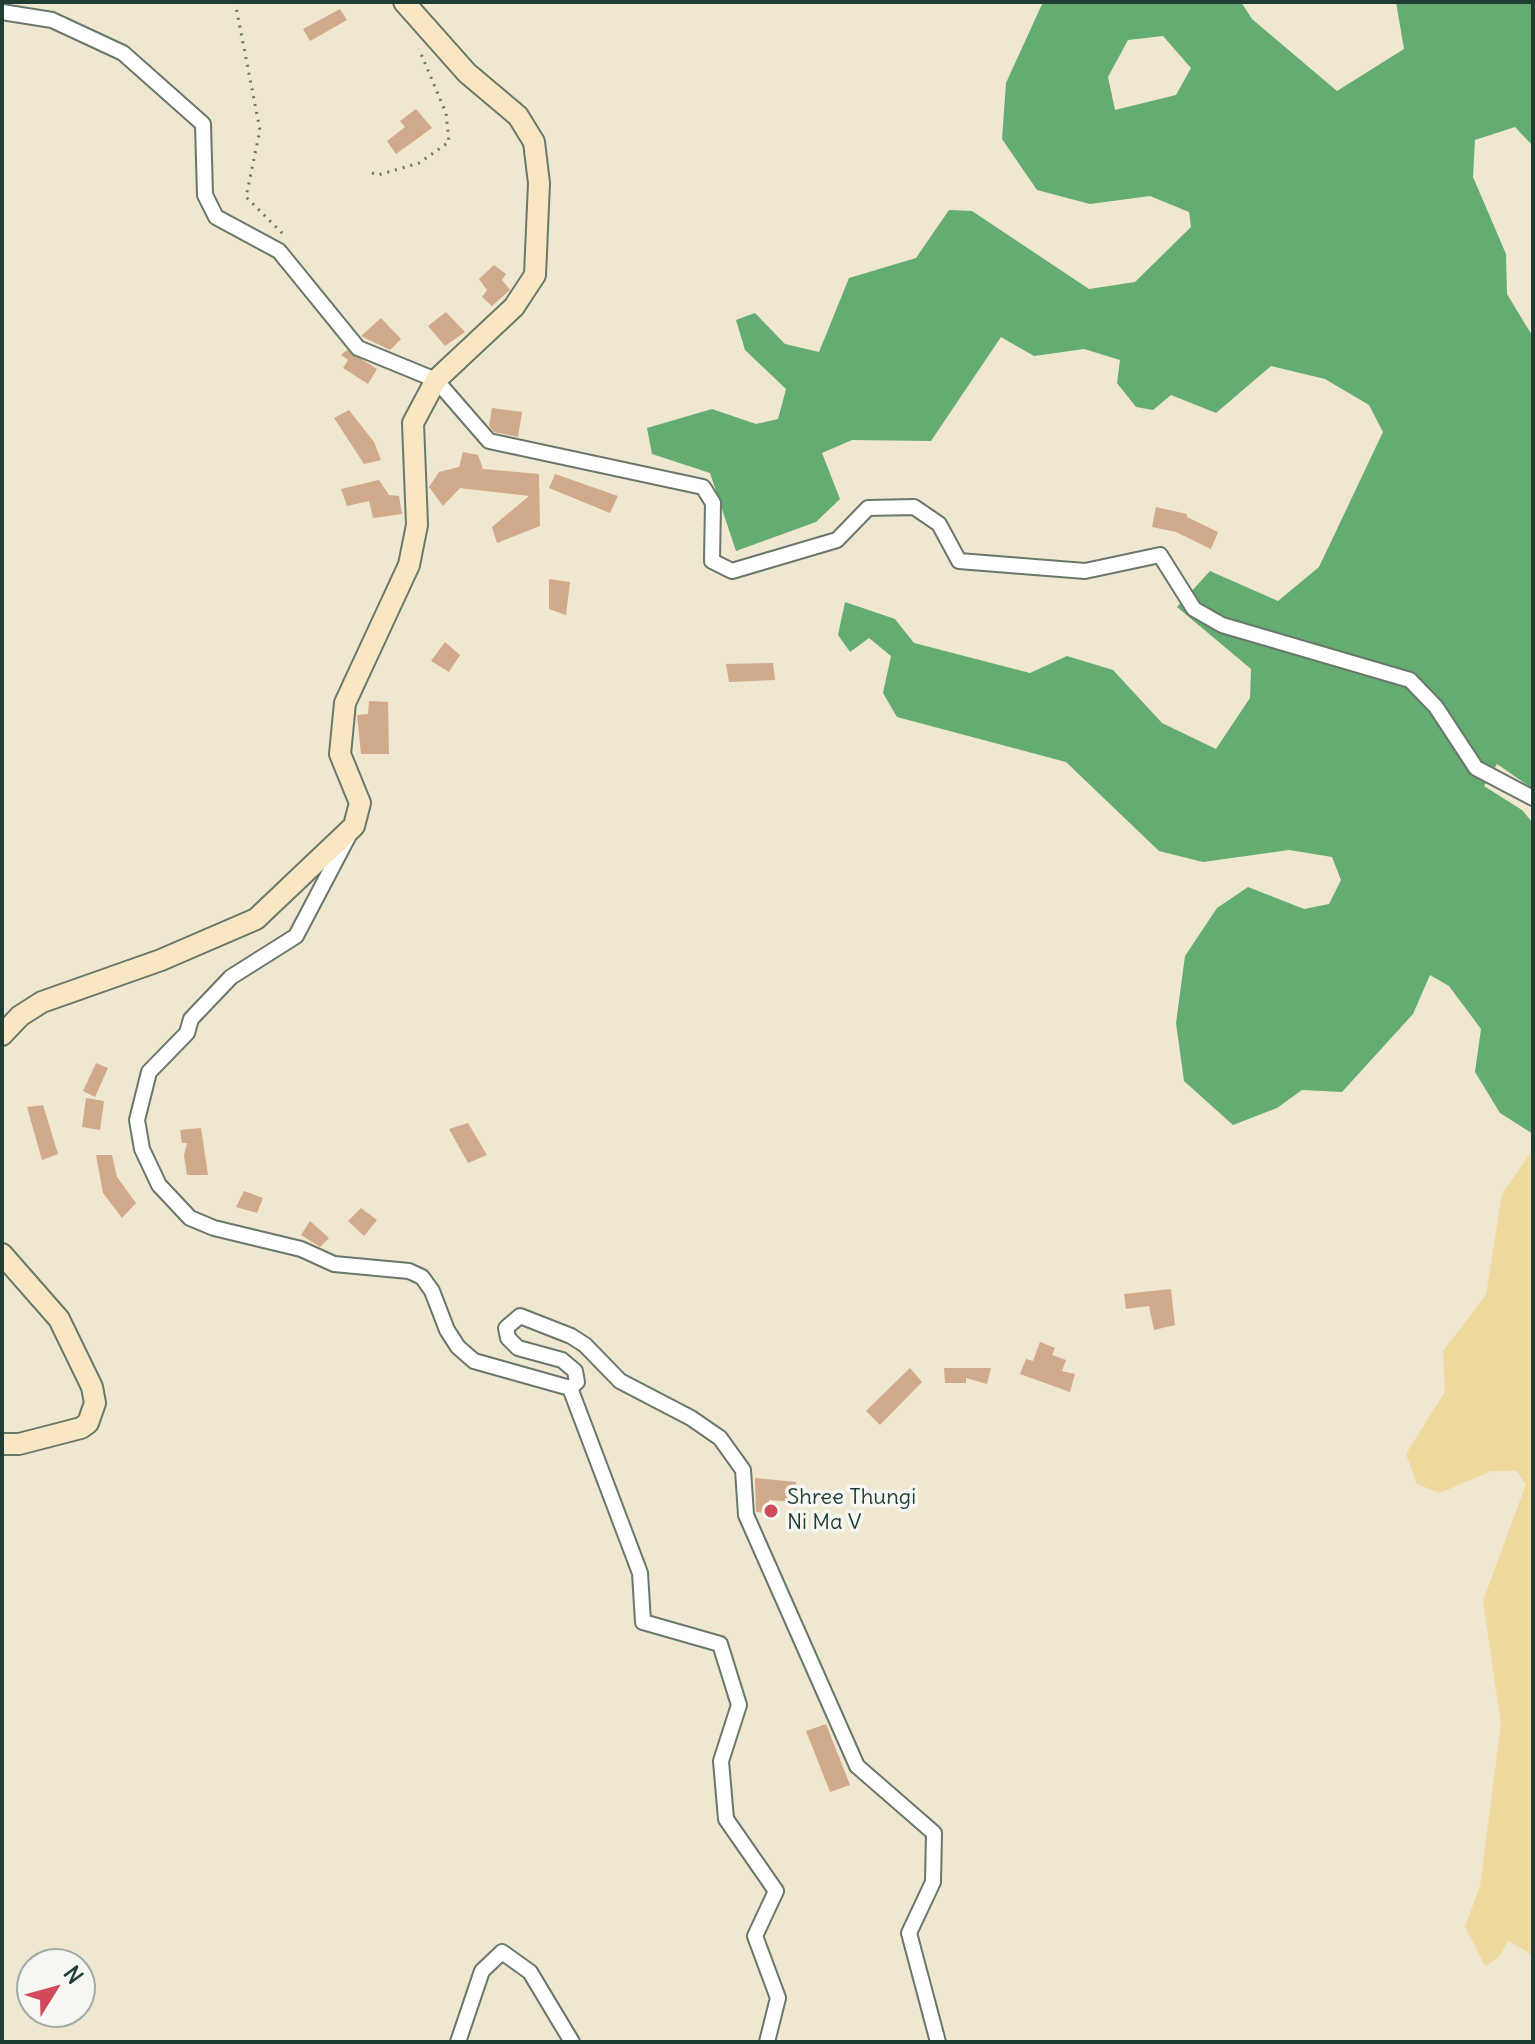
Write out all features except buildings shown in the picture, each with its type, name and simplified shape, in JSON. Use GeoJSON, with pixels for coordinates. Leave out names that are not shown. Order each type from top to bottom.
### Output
{"type":"FeatureCollection","features":[{"type":"Feature","properties":{"kind":"street"},"geometry":{"type":"LineString","coordinates":[[404,2],[467,73],[518,116],[534,142],[539,183],[535,275],[514,307],[436,380],[413,423],[417,525],[409,565],[345,703],[340,754],[360,803],[354,826],[296,936],[231,977],[191,1019],[187,1033],[149,1072],[137,1120],[142,1149],[159,1185],[190,1218],[214,1228],[301,1249],[334,1264],[409,1271],[422,1277],[432,1291],[447,1330],[474,1361],[570,1388]]}},
{"type":"Feature","properties":{"kind":"street"},"geometry":{"type":"LineString","coordinates":[[2,12],[52,20],[123,53],[203,124],[205,195],[216,217],[279,251],[358,348],[436,380],[489,441],[703,487],[713,503],[712,561],[732,571],[837,540],[868,508],[914,507],[939,524],[959,561],[1085,571],[1160,555],[1194,609],[1222,625],[1410,680],[1436,707],[1476,768],[1533,798]]}},
{"type":"Feature","properties":{"kind":"street"},"geometry":{"type":"LineString","coordinates":[[2,1035],[20,1016],[42,1002],[161,960],[256,919],[354,826]]}},
{"type":"Feature","properties":{"kind":"street"},"geometry":{"type":"LineString","coordinates":[[2,1254],[59,1319],[92,1387],[95,1403],[88,1423],[81,1428],[19,1444],[2,1444]]}},
{"type":"Feature","properties":{"kind":"street"},"geometry":{"type":"LineString","coordinates":[[570,1388],[577,1382],[575,1371],[562,1360],[518,1348],[508,1338],[506,1328],[511,1320],[520,1316],[571,1336],[585,1345],[620,1381],[691,1418],[720,1438],[743,1470],[746,1515],[857,1766],[934,1833],[933,1882],[909,1933],[938,2042]]}},
{"type":"Feature","properties":{"kind":"street"},"geometry":{"type":"LineString","coordinates":[[570,1388],[640,1573],[643,1622],[720,1644],[739,1705],[721,1761],[726,1819],[776,1891],[755,1936],[778,1998],[767,2042]]}},
{"type":"Feature","properties":{"kind":"street"},"geometry":{"type":"LineString","coordinates":[[458,2042],[482,1971],[502,1952],[530,1972],[572,2042]]}},
{"type":"Feature","properties":{"kind":"path"},"geometry":{"type":"LineString","coordinates":[[235,2],[260,130],[246,197],[287,238]]}},
{"type":"Feature","properties":{"kind":"path"},"geometry":{"type":"LineString","coordinates":[[372,173],[378,175],[419,163],[449,142],[446,113],[414,38]]}},
{"type":"Feature","properties":{"kind":"green space"},"geometry":{"type":"Polygon","coordinates":[[[1043,2],[1241,2],[1252,19],[1337,91],[1404,49],[1396,2],[1533,2],[1533,146],[1515,127],[1475,140],[1473,177],[1506,254],[1507,294],[1533,337],[1533,789],[1497,764],[1484,786],[1522,810],[1533,823],[1533,1134],[1500,1113],[1475,1072],[1481,1029],[1449,986],[1430,975],[1413,1014],[1342,1092],[1302,1090],[1277,1108],[1233,1125],[1184,1081],[1176,1023],[1185,956],[1217,908],[1248,887],[1304,909],[1329,904],[1341,880],[1332,857],[1289,850],[1203,862],[1159,851],[1066,762],[897,717],[883,693],[891,656],[869,638],[850,652],[838,635],[845,602],[895,619],[914,643],[1030,673],[1067,656],[1113,670],[1162,723],[1216,749],[1250,698],[1251,669],[1177,607],[1210,571],[1278,601],[1319,567],[1383,432],[1369,405],[1325,379],[1271,366],[1216,413],[1171,395],[1153,410],[1136,407],[1117,383],[1120,360],[1084,349],[1034,356],[1001,337],[931,441],[852,440],[822,453],[840,499],[816,522],[736,551],[710,473],[652,454],[647,428],[712,409],[756,424],[778,419],[786,389],[745,350],[736,320],[755,313],[785,344],[819,352],[849,278],[916,258],[949,210],[972,211],[1089,289],[1135,282],[1191,227],[1189,212],[1150,196],[1090,204],[1037,190],[1002,139],[1006,83],[1043,2]],[[1163,36],[1128,40],[1108,77],[1115,110],[1176,95],[1191,68],[1163,36]]]}},
{"type":"Feature","properties":{"kind":"sand"},"geometry":{"type":"Polygon","coordinates":[[[1533,1150],[1533,1955],[1508,1941],[1498,1958],[1485,1966],[1465,1927],[1480,1886],[1501,1724],[1483,1601],[1526,1484],[1516,1471],[1491,1471],[1440,1493],[1417,1484],[1406,1454],[1445,1392],[1443,1351],[1486,1295],[1502,1194],[1533,1150]]]}},
{"type":"Feature","properties":{"kind":"place","name":"Shree Thungi Ni Ma V"},"geometry":{"type":"Point","coordinates":[771,1511]}}]}
